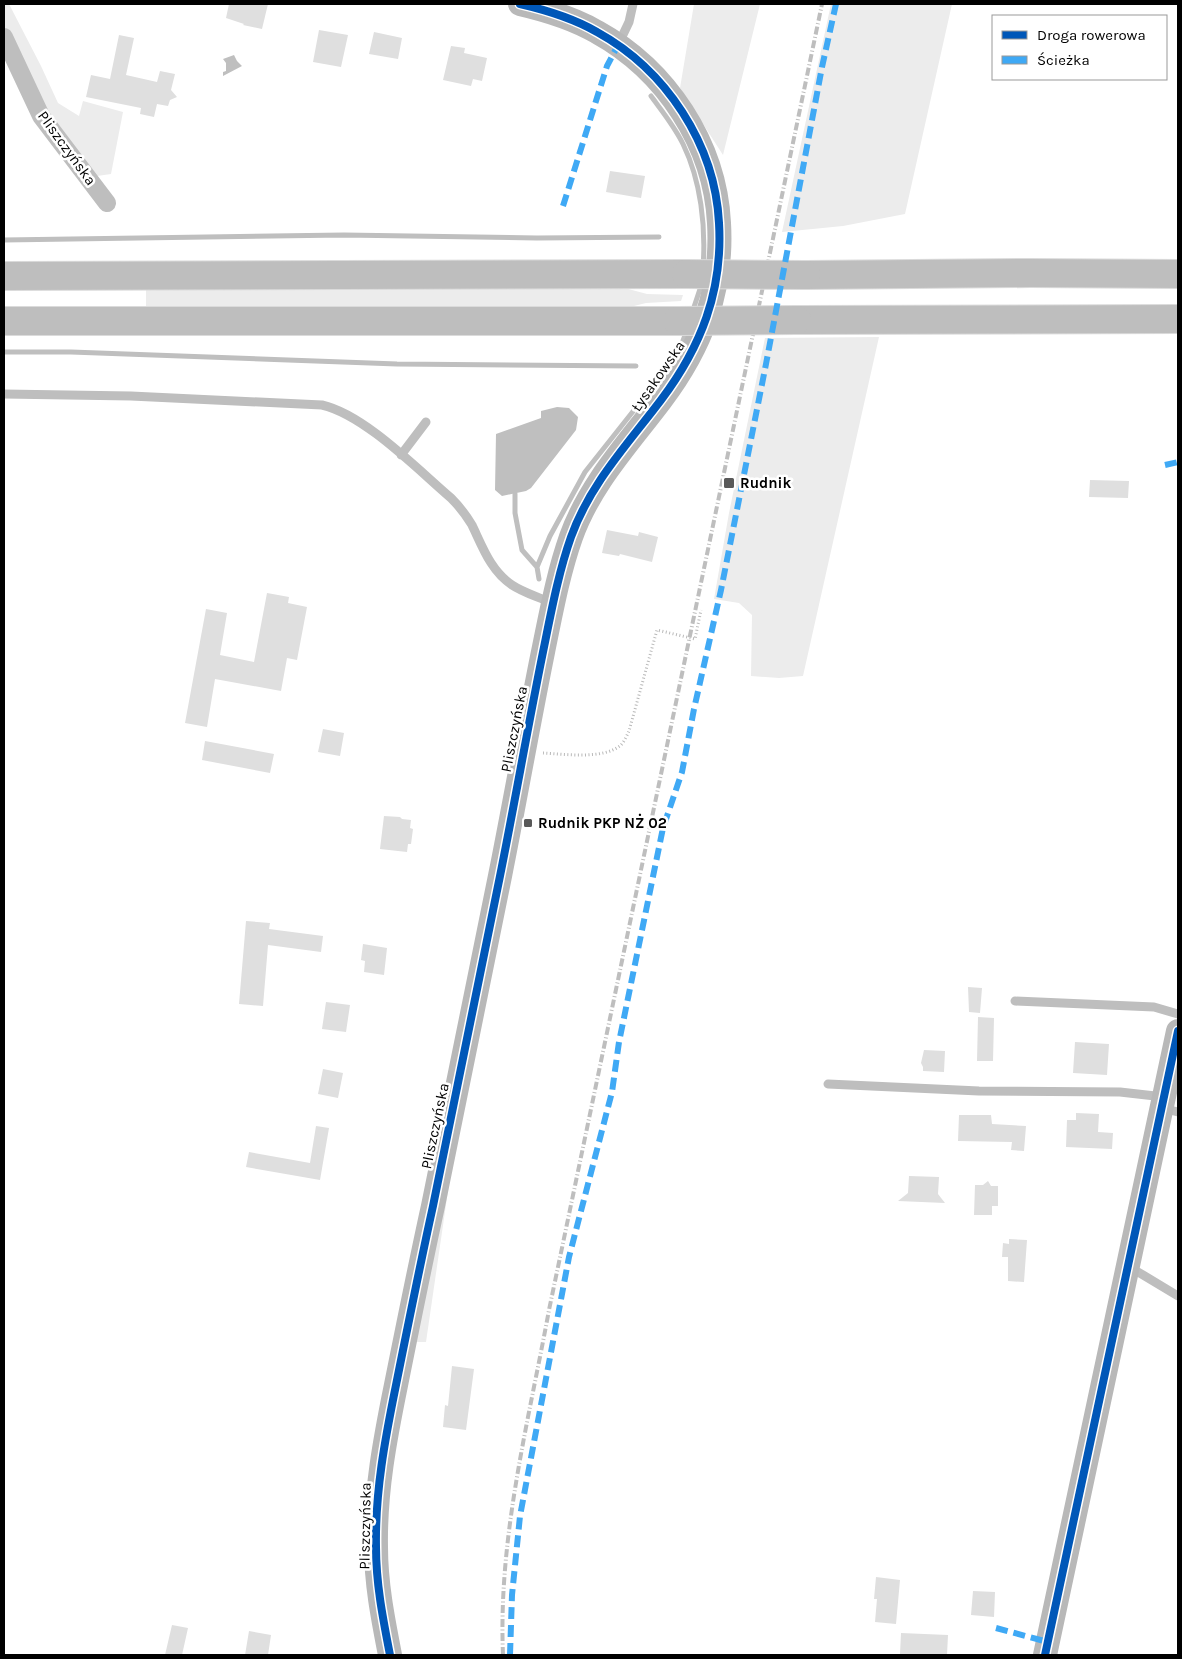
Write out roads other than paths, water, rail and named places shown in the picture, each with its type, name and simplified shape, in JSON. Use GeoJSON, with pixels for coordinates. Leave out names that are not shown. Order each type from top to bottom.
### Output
{"type":"FeatureCollection","features":[{"type":"Feature","properties":{"kind":"highway"},"geometry":{"type":"LineString","coordinates":[[4,276],[806,275],[1030,272],[1178,274]]}},
{"type":"Feature","properties":{"kind":"highway"},"geometry":{"type":"LineString","coordinates":[[4,321],[1178,320]]}},
{"type":"Feature","properties":{"kind":"street","name":"Łysakowska"},"geometry":{"type":"LineString","coordinates":[[520,4],[570,19],[596,32],[618,45],[640,62],[659,81],[680,108],[698,140],[716,193],[720,225],[720,248],[712,301],[697,345],[666,393],[612,461],[590,496],[570,540],[553,604]]}},
{"type":"Feature","properties":{"kind":"street","name":"Pliszczyńska"},"geometry":{"type":"LineString","coordinates":[[4,37],[41,116],[107,203]]}},
{"type":"Feature","properties":{"kind":"street","name":"Pliszczyńska"},"geometry":{"type":"LineString","coordinates":[[390,1655],[382,1611],[377,1565],[376,1519],[381,1463],[455,1102],[553,604]]}},
{"type":"Feature","properties":{"kind":"street"},"geometry":{"type":"LineString","coordinates":[[1046,1655],[1128,1269],[1168,1106],[1178,1031]]}},
{"type":"Feature","properties":{"kind":"lane"},"geometry":{"type":"LineString","coordinates":[[618,45],[629,22],[633,4]]}},
{"type":"Feature","properties":{"kind":"lane"},"geometry":{"type":"LineString","coordinates":[[50,285],[143,276]]}},
{"type":"Feature","properties":{"kind":"lane"},"geometry":{"type":"LineString","coordinates":[[42,311],[149,321]]}},
{"type":"Feature","properties":{"kind":"lane"},"geometry":{"type":"LineString","coordinates":[[4,394],[131,396],[314,404],[333,408],[346,414],[374,433],[451,498],[471,524],[488,560],[514,587],[553,604]]}},
{"type":"Feature","properties":{"kind":"lane"},"geometry":{"type":"LineString","coordinates":[[401,455],[426,422]]}},
{"type":"Feature","properties":{"kind":"lane"},"geometry":{"type":"LineString","coordinates":[[1015,1000],[1154,1007],[1178,1014]]}},
{"type":"Feature","properties":{"kind":"lane"},"geometry":{"type":"LineString","coordinates":[[828,1084],[978,1091],[1120,1092],[1168,1106]]}},
{"type":"Feature","properties":{"kind":"lane"},"geometry":{"type":"LineString","coordinates":[[1128,1269],[1138,1272],[1178,1296]]}},
{"type":"Feature","properties":{"kind":"waterway"},"geometry":{"type":"LineString","coordinates":[[651,96],[680,138],[694,173],[703,220],[703,267]]}},
{"type":"Feature","properties":{"kind":"waterway"},"geometry":{"type":"LineString","coordinates":[[4,240],[344,235],[537,238],[659,237]]}},
{"type":"Feature","properties":{"kind":"waterway"},"geometry":{"type":"LineString","coordinates":[[692,313],[702,283]]}},
{"type":"Feature","properties":{"kind":"waterway"},"geometry":{"type":"LineString","coordinates":[[537,567],[550,536],[585,472],[669,366],[681,346],[687,330]]}},
{"type":"Feature","properties":{"kind":"waterway"},"geometry":{"type":"LineString","coordinates":[[4,352],[71,352],[397,364],[636,366]]}},
{"type":"Feature","properties":{"kind":"waterway"},"geometry":{"type":"LineString","coordinates":[[515,494],[515,513],[522,550],[537,567],[539,579]]}},
{"type":"Feature","properties":{"kind":"railway"},"geometry":{"type":"LineString","coordinates":[[503,1655],[505,1568],[516,1481],[524,1438],[549,1310],[822,4]]}},
{"type":"Feature","properties":{"kind":"place","name":"Rudnik"},"geometry":{"type":"Point","coordinates":[729,483]}},
{"type":"Feature","properties":{"kind":"place","name":"Rudnik PKP NŻ 02"},"geometry":{"type":"Point","coordinates":[528,823]}}]}
